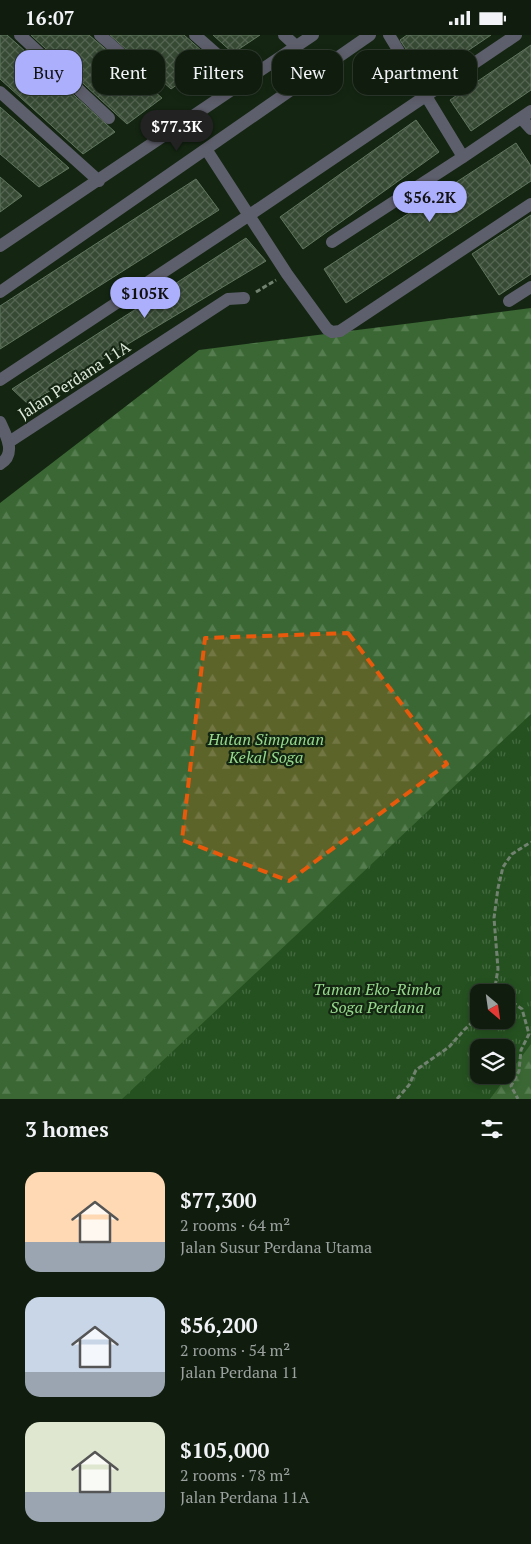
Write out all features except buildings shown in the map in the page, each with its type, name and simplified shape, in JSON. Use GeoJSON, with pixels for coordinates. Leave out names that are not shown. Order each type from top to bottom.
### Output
{"type":"FeatureCollection","features":[{"type":"Feature","properties":{"kind":"street"},"geometry":{"type":"LineString","coordinates":[[20,35],[109,118]]}},
{"type":"Feature","properties":{"kind":"street"},"geometry":{"type":"LineString","coordinates":[[100,35],[117,50]]}},
{"type":"Feature","properties":{"kind":"street"},"geometry":{"type":"LineString","coordinates":[[195,35],[212,50]]}},
{"type":"Feature","properties":{"kind":"street"},"geometry":{"type":"LineString","coordinates":[[284,35],[297,47]]}},
{"type":"Feature","properties":{"kind":"street"},"geometry":{"type":"LineString","coordinates":[[0,246],[313,35]]}},
{"type":"Feature","properties":{"kind":"street"},"geometry":{"type":"LineString","coordinates":[[0,292],[370,35]]}},
{"type":"Feature","properties":{"kind":"street"},"geometry":{"type":"LineString","coordinates":[[389,35],[398,50]]}},
{"type":"Feature","properties":{"kind":"street"},"geometry":{"type":"LineString","coordinates":[[477,61],[516,35]]}},
{"type":"Feature","properties":{"kind":"street"},"geometry":{"type":"LineString","coordinates":[[0,92],[99,181]]}},
{"type":"Feature","properties":{"kind":"street"},"geometry":{"type":"LineString","coordinates":[[0,380],[248,216],[426,95],[464,157]]}},
{"type":"Feature","properties":{"kind":"street"},"geometry":{"type":"LineString","coordinates":[[332,242],[526,115],[531,129]]}},
{"type":"Feature","properties":{"kind":"street"},"geometry":{"type":"LineString","coordinates":[[206,149],[287,274],[327,329],[332,332],[340,331],[531,204]]}},
{"type":"Feature","properties":{"kind":"street"},"geometry":{"type":"LineString","coordinates":[[509,301],[531,287]]}},
{"type":"Feature","properties":{"kind":"street","name":"Jalan Perdana 11A"},"geometry":{"type":"LineString","coordinates":[[0,464],[4,462],[9,447],[228,299],[244,298]]}},
{"type":"Feature","properties":{"kind":"street"},"geometry":{"type":"LineString","coordinates":[[0,422],[9,447]]}},
{"type":"Feature","properties":{"kind":"path"},"geometry":{"type":"LineString","coordinates":[[244,298],[287,274]]}},
{"type":"Feature","properties":{"kind":"path"},"geometry":{"type":"LineString","coordinates":[[497,984],[498,969],[494,918],[503,867],[512,854],[531,841]]}},
{"type":"Feature","properties":{"kind":"path"},"geometry":{"type":"LineString","coordinates":[[515,1004],[522,1009],[528,1035],[521,1050],[519,1071],[510,1085],[518,1099]]}},
{"type":"Feature","properties":{"kind":"path"},"geometry":{"type":"LineString","coordinates":[[397,1099],[409,1085],[416,1070],[449,1047],[470,1024]]}},
{"type":"Feature","properties":{"kind":"highlighted area"},"geometry":{"type":"Polygon","coordinates":[[[348,633],[447,764],[289,881],[182,840],[205,638],[348,633]]]}},
{"type":"Feature","properties":{"kind":"green space","name":"Hutan Simpanan Kekal Soga"},"geometry":{"type":"Polygon","coordinates":[[[531,308],[531,1099],[0,1099],[0,503],[199,350],[531,308]]]}},
{"type":"Feature","properties":{"kind":"green space","name":"Taman Eko-Rimba Soga Perdana"},"geometry":{"type":"Polygon","coordinates":[[[531,714],[531,1044],[515,1065],[515,1039],[470,1039],[470,1084],[501,1084],[490,1099],[122,1099],[531,714]]]}}]}
